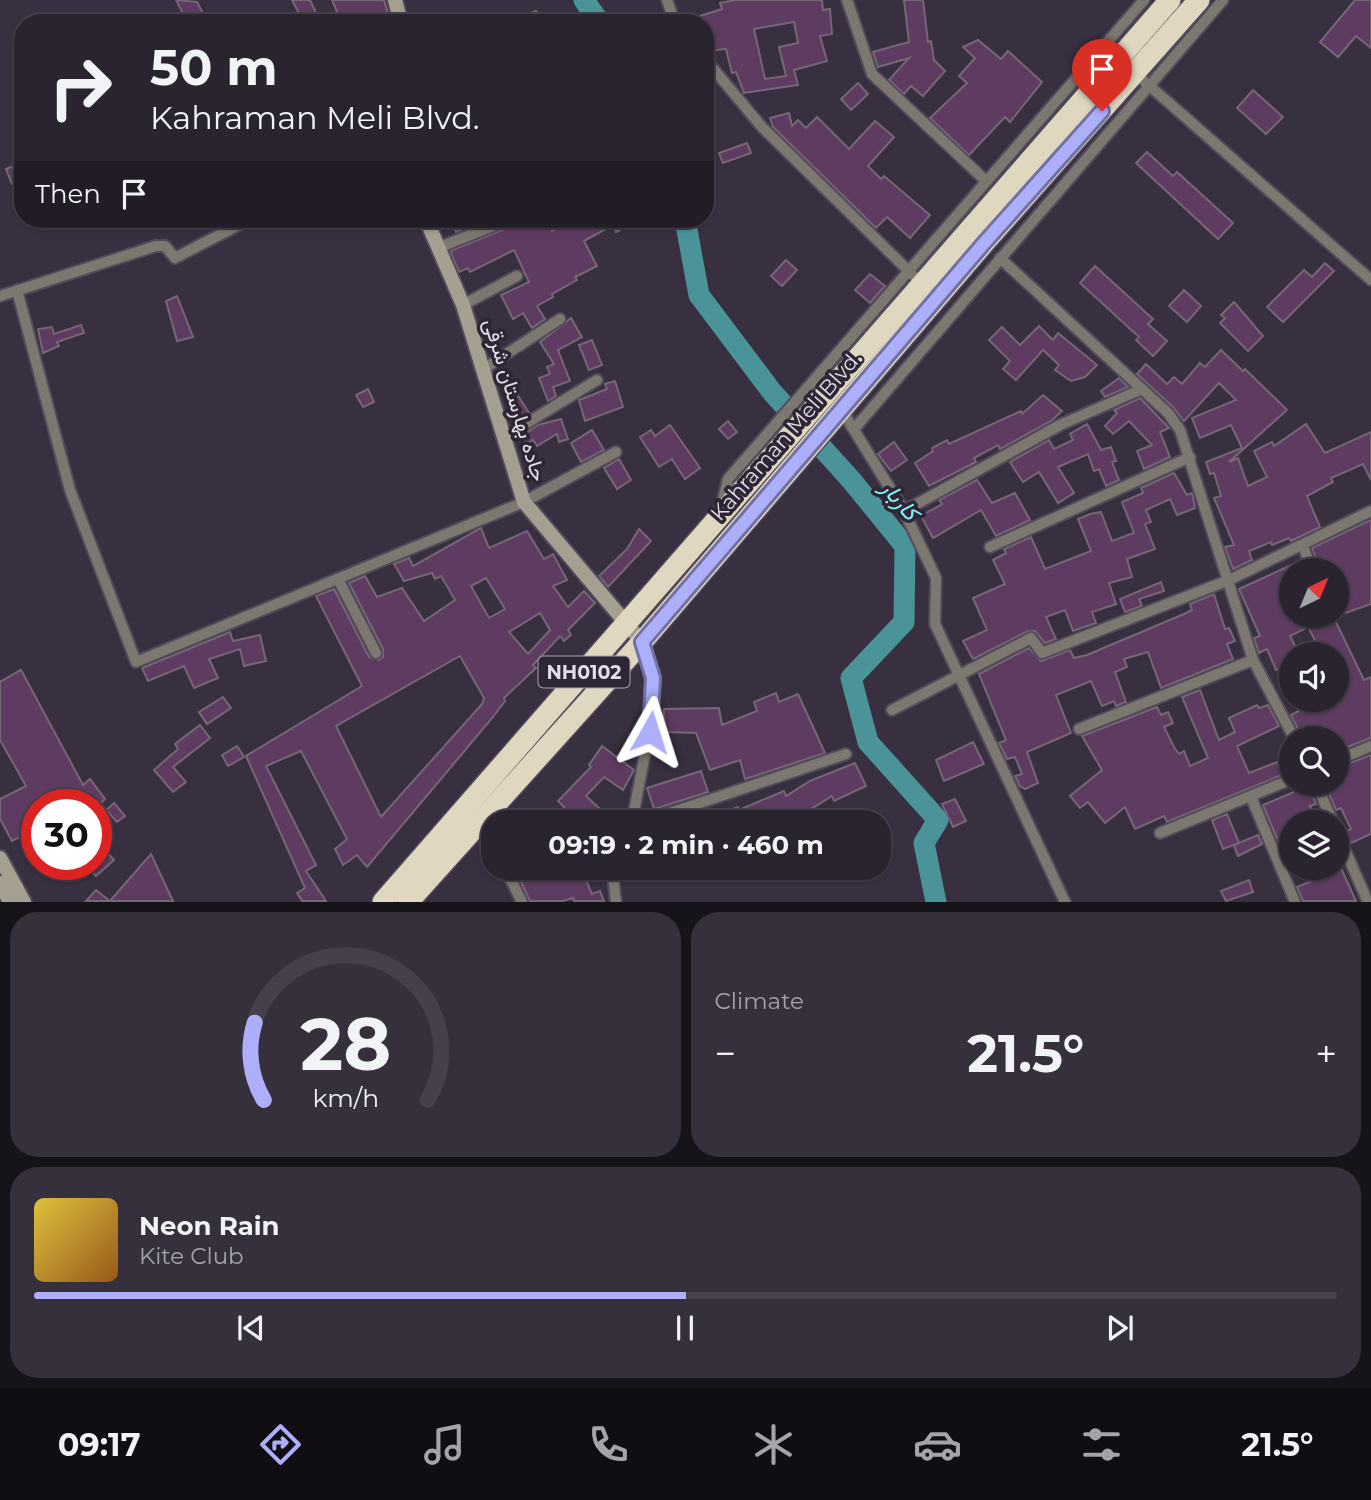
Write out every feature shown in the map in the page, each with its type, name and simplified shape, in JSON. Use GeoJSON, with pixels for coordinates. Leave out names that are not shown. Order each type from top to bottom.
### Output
{"type":"FeatureCollection","features":[{"type":"Feature","properties":{"kind":"highway","name":"Kahraman Meli Blvd."},"geometry":{"type":"LineString","coordinates":[[833,408],[915,278],[1170,0]]}},
{"type":"Feature","properties":{"kind":"highway","name":"Kahraman Meli Blvd."},"geometry":{"type":"LineString","coordinates":[[383,901],[785,444],[833,408],[1142,79],[1199,0]]}},
{"type":"Feature","properties":{"kind":"highway","name":"Kahraman Meli Blvd."},"geometry":{"type":"LineString","coordinates":[[490,810],[642,642],[785,444]]}},
{"type":"Feature","properties":{"kind":"highway","name":"Kahraman Meli Blvd."},"geometry":{"type":"LineString","coordinates":[[408,901],[481,820]]}},
{"type":"Feature","properties":{"kind":"street"},"geometry":{"type":"LineString","coordinates":[[847,0],[872,74],[986,181]]}},
{"type":"Feature","properties":{"kind":"street"},"geometry":{"type":"LineString","coordinates":[[785,444],[801,396],[915,278],[986,181],[1144,0]]}},
{"type":"Feature","properties":{"kind":"street"},"geometry":{"type":"LineString","coordinates":[[854,429],[1000,258],[1142,79],[1223,0]]}},
{"type":"Feature","properties":{"kind":"street"},"geometry":{"type":"LineString","coordinates":[[1119,58],[1371,280]]}},
{"type":"Feature","properties":{"kind":"street"},"geometry":{"type":"LineString","coordinates":[[714,70],[762,127],[915,278]]}},
{"type":"Feature","properties":{"kind":"street"},"geometry":{"type":"LineString","coordinates":[[0,296],[156,246],[165,246],[175,258],[233,228]]}},
{"type":"Feature","properties":{"kind":"street","name":"جاده بهارستان شرقی"},"geometry":{"type":"LineString","coordinates":[[430,228],[463,305],[485,368],[524,502],[642,642]]}},
{"type":"Feature","properties":{"kind":"street"},"geometry":{"type":"LineString","coordinates":[[438,248],[488,228]]}},
{"type":"Feature","properties":{"kind":"street"},"geometry":{"type":"LineString","coordinates":[[1000,258],[1142,389],[1180,430],[1253,660],[1287,726]]}},
{"type":"Feature","properties":{"kind":"street"},"geometry":{"type":"LineString","coordinates":[[1361,271],[1371,262]]}},
{"type":"Feature","properties":{"kind":"street"},"geometry":{"type":"LineString","coordinates":[[463,305],[517,276]]}},
{"type":"Feature","properties":{"kind":"street"},"geometry":{"type":"LineString","coordinates":[[17,290],[70,490],[136,662],[524,502],[616,452]]}},
{"type":"Feature","properties":{"kind":"street"},"geometry":{"type":"LineString","coordinates":[[485,368],[559,319]]}},
{"type":"Feature","properties":{"kind":"street"},"geometry":{"type":"LineString","coordinates":[[506,436],[597,380]]}},
{"type":"Feature","properties":{"kind":"street"},"geometry":{"type":"LineString","coordinates":[[904,511],[1060,425],[1142,389]]}},
{"type":"Feature","properties":{"kind":"street"},"geometry":{"type":"LineString","coordinates":[[833,408],[854,429],[904,511],[936,578],[935,624],[1065,901]]}},
{"type":"Feature","properties":{"kind":"street"},"geometry":{"type":"LineString","coordinates":[[990,547],[1190,457]]}},
{"type":"Feature","properties":{"kind":"street"},"geometry":{"type":"LineString","coordinates":[[892,710],[1031,638],[1042,653],[1229,580],[1371,511]]}},
{"type":"Feature","properties":{"kind":"street"},"geometry":{"type":"LineString","coordinates":[[1303,546],[1308,558]]}},
{"type":"Feature","properties":{"kind":"street"},"geometry":{"type":"LineString","coordinates":[[338,579],[376,653]]}},
{"type":"Feature","properties":{"kind":"street"},"geometry":{"type":"LineString","coordinates":[[635,810],[653,711],[653,678],[642,642]]}},
{"type":"Feature","properties":{"kind":"street"},"geometry":{"type":"LineString","coordinates":[[1079,729],[1253,660]]}},
{"type":"Feature","properties":{"kind":"street"},"geometry":{"type":"LineString","coordinates":[[1349,755],[1371,746]]}},
{"type":"Feature","properties":{"kind":"street"},"geometry":{"type":"LineString","coordinates":[[679,810],[846,754]]}},
{"type":"Feature","properties":{"kind":"street"},"geometry":{"type":"LineString","coordinates":[[1160,833],[1279,785]]}},
{"type":"Feature","properties":{"kind":"street"},"geometry":{"type":"LineString","coordinates":[[1251,797],[1295,901]]}},
{"type":"Feature","properties":{"kind":"street"},"geometry":{"type":"LineString","coordinates":[[0,858],[24,901]]}},
{"type":"Feature","properties":{"kind":"street"},"geometry":{"type":"LineString","coordinates":[[1349,859],[1368,901]]}},
{"type":"Feature","properties":{"kind":"street"},"geometry":{"type":"LineString","coordinates":[[511,880],[522,901]]}},
{"type":"Feature","properties":{"kind":"street"},"geometry":{"type":"LineString","coordinates":[[613,880],[616,901]]}},
{"type":"Feature","properties":{"kind":"street"},"geometry":{"type":"LineString","coordinates":[[0,883],[10,901]]}},
{"type":"Feature","properties":{"kind":"building"},"geometry":{"type":"Polygon","coordinates":[[[176,0],[197,2],[203,14],[183,14],[176,0]]]}},
{"type":"Feature","properties":{"kind":"building"},"geometry":{"type":"Polygon","coordinates":[[[292,0],[310,0],[317,14],[299,14],[292,0]]]}},
{"type":"Feature","properties":{"kind":"building"},"geometry":{"type":"Polygon","coordinates":[[[332,0],[384,0],[388,14],[338,14],[332,0]]]}},
{"type":"Feature","properties":{"kind":"building"},"geometry":{"type":"Polygon","coordinates":[[[735,0],[822,0],[823,10],[830,9],[832,34],[820,36],[827,61],[794,70],[798,85],[744,93],[736,72],[732,73],[726,49],[714,50],[714,14],[706,14],[722,9],[720,3],[735,0]],[[794,22],[754,29],[765,79],[786,76],[779,47],[798,43],[794,22]]]}},
{"type":"Feature","properties":{"kind":"building"},"geometry":{"type":"Polygon","coordinates":[[[904,0],[923,0],[928,42],[931,41],[934,60],[945,71],[923,96],[911,86],[904,94],[889,80],[909,58],[878,67],[873,52],[909,42],[904,0]]]}},
{"type":"Feature","properties":{"kind":"building"},"geometry":{"type":"Polygon","coordinates":[[[1355,0],[1371,0],[1371,48],[1356,36],[1338,57],[1320,42],[1355,0]]]}},
{"type":"Feature","properties":{"kind":"building"},"geometry":{"type":"Polygon","coordinates":[[[978,40],[1001,59],[1008,51],[1042,82],[1010,122],[1005,117],[969,155],[930,118],[967,83],[959,76],[975,58],[963,47],[978,40]]]}},
{"type":"Feature","properties":{"kind":"building"},"geometry":{"type":"Polygon","coordinates":[[[858,83],[868,94],[851,110],[841,99],[858,83]]]}},
{"type":"Feature","properties":{"kind":"building"},"geometry":{"type":"Polygon","coordinates":[[[1253,90],[1283,117],[1266,134],[1237,108],[1253,90]]]}},
{"type":"Feature","properties":{"kind":"building"},"geometry":{"type":"Polygon","coordinates":[[[789,113],[792,126],[798,120],[806,128],[817,117],[849,149],[875,121],[894,137],[868,166],[881,179],[884,176],[930,215],[910,238],[887,217],[876,228],[773,127],[770,118],[789,113]]]}},
{"type":"Feature","properties":{"kind":"building"},"geometry":{"type":"Polygon","coordinates":[[[747,143],[751,153],[723,163],[719,153],[747,143]]]}},
{"type":"Feature","properties":{"kind":"building"},"geometry":{"type":"Polygon","coordinates":[[[1147,152],[1173,176],[1177,172],[1233,223],[1218,239],[1136,163],[1147,152]]]}},
{"type":"Feature","properties":{"kind":"building"},"geometry":{"type":"Polygon","coordinates":[[[14,165],[14,183],[12,184],[6,169],[14,165]]]}},
{"type":"Feature","properties":{"kind":"building"},"geometry":{"type":"Polygon","coordinates":[[[508,228],[551,228],[552,231],[559,228],[608,228],[584,241],[597,266],[575,277],[577,280],[537,306],[545,319],[532,328],[523,313],[513,319],[501,295],[529,282],[514,250],[470,272],[468,268],[459,272],[450,251],[508,228]]]}},
{"type":"Feature","properties":{"kind":"building"},"geometry":{"type":"Polygon","coordinates":[[[786,260],[797,270],[782,286],[771,276],[786,260]]]}},
{"type":"Feature","properties":{"kind":"building"},"geometry":{"type":"Polygon","coordinates":[[[1325,263],[1334,271],[1283,322],[1267,307],[1304,270],[1312,277],[1325,263]]]}},
{"type":"Feature","properties":{"kind":"building"},"geometry":{"type":"Polygon","coordinates":[[[1095,266],[1153,319],[1148,324],[1167,341],[1153,356],[1136,340],[1139,337],[1080,283],[1095,266]]]}},
{"type":"Feature","properties":{"kind":"building"},"geometry":{"type":"Polygon","coordinates":[[[870,274],[885,286],[870,303],[855,290],[870,274]]]}},
{"type":"Feature","properties":{"kind":"building"},"geometry":{"type":"Polygon","coordinates":[[[1184,290],[1201,306],[1187,322],[1169,306],[1184,290]]]}},
{"type":"Feature","properties":{"kind":"building"},"geometry":{"type":"Polygon","coordinates":[[[177,296],[193,337],[177,341],[166,301],[177,296]]]}},
{"type":"Feature","properties":{"kind":"building"},"geometry":{"type":"Polygon","coordinates":[[[1234,302],[1263,336],[1248,351],[1220,323],[1225,318],[1221,315],[1234,302]]]}},
{"type":"Feature","properties":{"kind":"building"},"geometry":{"type":"Polygon","coordinates":[[[571,318],[582,337],[558,350],[570,381],[553,387],[556,396],[548,401],[539,378],[550,374],[547,367],[554,364],[540,342],[571,318]]]}},
{"type":"Feature","properties":{"kind":"building"},"geometry":{"type":"Polygon","coordinates":[[[81,325],[84,333],[57,342],[59,346],[43,353],[38,329],[52,327],[54,334],[81,325]]]}},
{"type":"Feature","properties":{"kind":"building"},"geometry":{"type":"Polygon","coordinates":[[[1039,326],[1053,340],[1058,333],[1097,365],[1085,377],[1071,381],[1055,370],[1059,365],[1043,350],[1016,380],[1003,369],[1010,361],[989,340],[1002,327],[1020,345],[1039,326]]]}},
{"type":"Feature","properties":{"kind":"building"},"geometry":{"type":"Polygon","coordinates":[[[592,340],[602,365],[589,370],[579,345],[592,340]]]}},
{"type":"Feature","properties":{"kind":"building"},"geometry":{"type":"Polygon","coordinates":[[[1221,350],[1287,410],[1229,462],[1238,458],[1248,486],[1267,477],[1254,451],[1272,442],[1274,446],[1306,424],[1325,453],[1371,432],[1371,480],[1363,464],[1331,478],[1333,482],[1307,496],[1320,527],[1291,541],[1289,538],[1272,545],[1271,542],[1249,551],[1252,560],[1233,569],[1225,547],[1234,545],[1214,498],[1221,496],[1214,473],[1210,474],[1206,462],[1242,448],[1231,425],[1200,438],[1192,418],[1236,400],[1219,383],[1184,421],[1173,407],[1137,374],[1146,364],[1167,384],[1174,377],[1182,384],[1200,363],[1205,367],[1221,350]]]}},
{"type":"Feature","properties":{"kind":"building"},"geometry":{"type":"Polygon","coordinates":[[[1119,378],[1128,387],[1105,397],[1101,391],[1119,378]]]}},
{"type":"Feature","properties":{"kind":"building"},"geometry":{"type":"Polygon","coordinates":[[[615,381],[623,407],[585,421],[579,400],[607,389],[605,384],[615,381]]]}},
{"type":"Feature","properties":{"kind":"building"},"geometry":{"type":"Polygon","coordinates":[[[368,389],[374,402],[363,407],[356,395],[368,389]]]}},
{"type":"Feature","properties":{"kind":"building"},"geometry":{"type":"Polygon","coordinates":[[[517,394],[529,413],[521,418],[508,401],[517,394]]]}},
{"type":"Feature","properties":{"kind":"building"},"geometry":{"type":"Polygon","coordinates":[[[1043,395],[1062,411],[1051,421],[1000,449],[998,445],[974,458],[976,462],[929,486],[915,463],[933,451],[932,448],[947,440],[949,444],[1021,411],[1022,414],[1043,395]]]}},
{"type":"Feature","properties":{"kind":"building"},"geometry":{"type":"Polygon","coordinates":[[[1140,398],[1169,428],[1160,432],[1170,457],[1144,469],[1137,451],[1152,445],[1129,421],[1113,434],[1105,426],[1117,413],[1114,410],[1140,398]]]}},
{"type":"Feature","properties":{"kind":"building"},"geometry":{"type":"Polygon","coordinates":[[[561,419],[568,439],[559,442],[557,434],[537,446],[533,440],[527,444],[522,436],[538,425],[561,419]]]}},
{"type":"Feature","properties":{"kind":"building"},"geometry":{"type":"Polygon","coordinates":[[[728,421],[737,432],[728,439],[719,429],[728,421]]]}},
{"type":"Feature","properties":{"kind":"building"},"geometry":{"type":"Polygon","coordinates":[[[1087,424],[1101,450],[1111,447],[1116,461],[1112,462],[1119,480],[1106,486],[1099,469],[1094,471],[1088,454],[1058,467],[1074,493],[1058,503],[1039,472],[1023,482],[1010,462],[1049,440],[1054,449],[1073,440],[1070,434],[1087,424]]]}},
{"type":"Feature","properties":{"kind":"building"},"geometry":{"type":"Polygon","coordinates":[[[670,425],[700,468],[685,479],[672,459],[659,467],[640,437],[651,430],[655,436],[670,425]]]}},
{"type":"Feature","properties":{"kind":"building"},"geometry":{"type":"Polygon","coordinates":[[[592,430],[604,450],[581,462],[571,443],[592,430]]]}},
{"type":"Feature","properties":{"kind":"building"},"geometry":{"type":"Polygon","coordinates":[[[894,442],[907,460],[891,471],[878,454],[894,442]]]}},
{"type":"Feature","properties":{"kind":"building"},"geometry":{"type":"Polygon","coordinates":[[[619,459],[631,480],[617,489],[604,468],[619,459]]]}},
{"type":"Feature","properties":{"kind":"building"},"geometry":{"type":"Polygon","coordinates":[[[1174,473],[1187,495],[1192,493],[1195,508],[1177,515],[1170,499],[1146,510],[1151,522],[1145,524],[1155,549],[1127,559],[1132,577],[1109,583],[1116,604],[1092,612],[1096,623],[1073,631],[1065,610],[1046,617],[1056,639],[1045,643],[1035,631],[1028,631],[973,659],[963,641],[987,630],[973,598],[1005,584],[993,560],[1006,553],[1004,549],[1031,537],[1045,569],[1091,551],[1078,519],[1101,512],[1112,541],[1134,533],[1122,502],[1143,493],[1141,488],[1174,473]]]}},
{"type":"Feature","properties":{"kind":"building"},"geometry":{"type":"Polygon","coordinates":[[[977,480],[992,503],[1015,493],[1030,520],[996,536],[981,510],[933,538],[921,516],[942,504],[939,500],[977,480]]]}},
{"type":"Feature","properties":{"kind":"building"},"geometry":{"type":"Polygon","coordinates":[[[1371,520],[1371,604],[1349,612],[1349,558],[1316,558],[1312,548],[1371,520]]]}},
{"type":"Feature","properties":{"kind":"building"},"geometry":{"type":"Polygon","coordinates":[[[481,528],[489,548],[527,531],[544,559],[553,554],[567,580],[553,586],[568,607],[584,591],[595,603],[568,630],[571,635],[564,641],[560,636],[533,665],[536,668],[504,698],[505,701],[493,717],[367,867],[357,855],[343,865],[335,849],[347,839],[301,751],[266,766],[316,865],[306,871],[326,901],[302,901],[297,893],[305,888],[246,756],[362,686],[316,596],[334,589],[369,657],[379,660],[383,657],[383,649],[349,583],[365,576],[377,597],[402,588],[424,621],[455,600],[441,576],[435,579],[432,573],[404,581],[394,564],[409,558],[413,566],[481,528]],[[486,578],[471,586],[489,618],[505,609],[486,578]],[[540,613],[509,632],[528,654],[550,630],[540,613]],[[460,656],[336,726],[381,817],[482,704],[484,698],[460,656]]]}},
{"type":"Feature","properties":{"kind":"building"},"geometry":{"type":"Polygon","coordinates":[[[639,529],[651,541],[608,587],[599,576],[627,549],[639,529]]]}},
{"type":"Feature","properties":{"kind":"building"},"geometry":{"type":"Polygon","coordinates":[[[1279,571],[1279,628],[1306,628],[1290,636],[1293,642],[1279,642],[1279,669],[1276,670],[1267,649],[1259,653],[1254,638],[1260,636],[1239,589],[1279,571]]]}},
{"type":"Feature","properties":{"kind":"building"},"geometry":{"type":"Polygon","coordinates":[[[1161,582],[1164,591],[1139,599],[1142,606],[1125,612],[1120,599],[1161,582]]]}},
{"type":"Feature","properties":{"kind":"building"},"geometry":{"type":"Polygon","coordinates":[[[1214,594],[1225,629],[1229,628],[1235,641],[1227,644],[1233,659],[1161,688],[1148,652],[1124,659],[1127,667],[1115,672],[1126,702],[1116,706],[1114,701],[1102,706],[1091,681],[1056,695],[1071,733],[1027,752],[1038,783],[1025,789],[1020,786],[1015,776],[1022,774],[1015,757],[1007,759],[999,743],[1006,740],[979,674],[1029,648],[1041,661],[1070,650],[1074,658],[1087,655],[1184,614],[1192,610],[1190,604],[1214,594]]]}},
{"type":"Feature","properties":{"kind":"building"},"geometry":{"type":"Polygon","coordinates":[[[1309,628],[1339,628],[1346,642],[1316,642],[1309,628]]]}},
{"type":"Feature","properties":{"kind":"building"},"geometry":{"type":"Polygon","coordinates":[[[230,632],[233,641],[260,635],[266,661],[244,666],[240,649],[209,659],[218,678],[194,688],[184,666],[148,681],[142,668],[230,632]]]}},
{"type":"Feature","properties":{"kind":"building"},"geometry":{"type":"Polygon","coordinates":[[[1349,649],[1364,680],[1371,677],[1371,738],[1349,746],[1349,726],[1296,726],[1291,715],[1297,712],[1349,712],[1349,649]]]}},
{"type":"Feature","properties":{"kind":"building"},"geometry":{"type":"Polygon","coordinates":[[[21,670],[83,785],[90,779],[98,789],[21,789],[21,836],[12,841],[0,819],[0,799],[26,786],[0,740],[0,682],[21,670]]]}},
{"type":"Feature","properties":{"kind":"building"},"geometry":{"type":"Polygon","coordinates":[[[1200,690],[1219,740],[1235,732],[1229,718],[1257,705],[1259,708],[1268,705],[1279,726],[1237,746],[1249,773],[1277,762],[1279,776],[1167,822],[1164,816],[1135,829],[1125,807],[1105,823],[1088,802],[1080,808],[1070,796],[1102,770],[1082,736],[1157,707],[1161,715],[1168,712],[1173,723],[1164,727],[1179,754],[1184,751],[1190,766],[1208,758],[1182,697],[1200,690]]]}},
{"type":"Feature","properties":{"kind":"building"},"geometry":{"type":"Polygon","coordinates":[[[776,693],[779,702],[798,694],[825,753],[745,779],[740,760],[710,770],[696,733],[663,732],[664,709],[719,708],[722,725],[757,711],[754,702],[776,693]]]}},
{"type":"Feature","properties":{"kind":"building"},"geometry":{"type":"Polygon","coordinates":[[[223,697],[231,708],[207,724],[199,712],[223,697]]]}},
{"type":"Feature","properties":{"kind":"building"},"geometry":{"type":"Polygon","coordinates":[[[200,725],[210,738],[173,767],[186,782],[173,792],[154,770],[178,749],[175,744],[200,725]]]}},
{"type":"Feature","properties":{"kind":"building"},"geometry":{"type":"Polygon","coordinates":[[[973,742],[984,764],[944,781],[936,760],[973,742]]]}},
{"type":"Feature","properties":{"kind":"building"},"geometry":{"type":"Polygon","coordinates":[[[237,746],[244,757],[228,766],[222,755],[237,746]]]}},
{"type":"Feature","properties":{"kind":"building"},"geometry":{"type":"Polygon","coordinates":[[[602,746],[634,770],[623,790],[604,777],[586,796],[601,810],[562,810],[564,807],[558,801],[591,767],[589,765],[602,746]]]}},
{"type":"Feature","properties":{"kind":"building"},"geometry":{"type":"Polygon","coordinates":[[[1371,755],[1371,834],[1351,843],[1349,810],[1336,810],[1330,796],[1349,796],[1349,763],[1371,755]]]}},
{"type":"Feature","properties":{"kind":"building"},"geometry":{"type":"Polygon","coordinates":[[[855,763],[866,786],[834,801],[832,796],[810,810],[739,810],[784,791],[786,796],[810,781],[855,763]]]}},
{"type":"Feature","properties":{"kind":"building"},"geometry":{"type":"Polygon","coordinates":[[[701,771],[708,792],[654,809],[647,788],[701,771]]]}},
{"type":"Feature","properties":{"kind":"building"},"geometry":{"type":"Polygon","coordinates":[[[1284,796],[1312,796],[1316,804],[1310,806],[1312,810],[1279,810],[1279,843],[1263,805],[1284,796]]]}},
{"type":"Feature","properties":{"kind":"building"},"geometry":{"type":"Polygon","coordinates":[[[955,799],[966,821],[953,827],[942,804],[955,799]]]}},
{"type":"Feature","properties":{"kind":"building"},"geometry":{"type":"Polygon","coordinates":[[[114,803],[125,816],[117,822],[112,817],[114,803]]]}},
{"type":"Feature","properties":{"kind":"building"},"geometry":{"type":"Polygon","coordinates":[[[1227,814],[1239,843],[1223,849],[1212,820],[1227,814]]]}},
{"type":"Feature","properties":{"kind":"building"},"geometry":{"type":"Polygon","coordinates":[[[1258,835],[1262,844],[1238,856],[1234,845],[1258,835]]]}},
{"type":"Feature","properties":{"kind":"building"},"geometry":{"type":"Polygon","coordinates":[[[151,854],[173,901],[110,901],[151,854]]]}},
{"type":"Feature","properties":{"kind":"building"},"geometry":{"type":"Polygon","coordinates":[[[586,880],[592,894],[600,891],[604,901],[574,901],[573,898],[563,901],[530,901],[521,882],[586,880]]]}},
{"type":"Feature","properties":{"kind":"building"},"geometry":{"type":"Polygon","coordinates":[[[1249,880],[1253,892],[1226,901],[1221,891],[1249,880]]]}},
{"type":"Feature","properties":{"kind":"building"},"geometry":{"type":"Polygon","coordinates":[[[1314,880],[1346,880],[1356,901],[1303,901],[1297,887],[1314,880]]]}},
{"type":"Feature","properties":{"kind":"building"},"geometry":{"type":"Polygon","coordinates":[[[96,890],[110,901],[86,901],[96,890]]]}},
{"type":"Feature","properties":{"kind":"waterway","name":"کاربار"},"geometry":{"type":"LineString","coordinates":[[584,0],[594,14]]}},
{"type":"Feature","properties":{"kind":"waterway","name":"کاربار"},"geometry":{"type":"LineString","coordinates":[[687,228],[699,295],[772,392],[852,481],[905,546],[904,622],[851,678],[868,742],[938,820],[924,843],[936,902]]}},
{"type":"Feature","properties":{"kind":"route"},"geometry":{"type":"LineString","coordinates":[[650,732],[653,678],[642,642],[984,243],[1102,111]]}}]}
